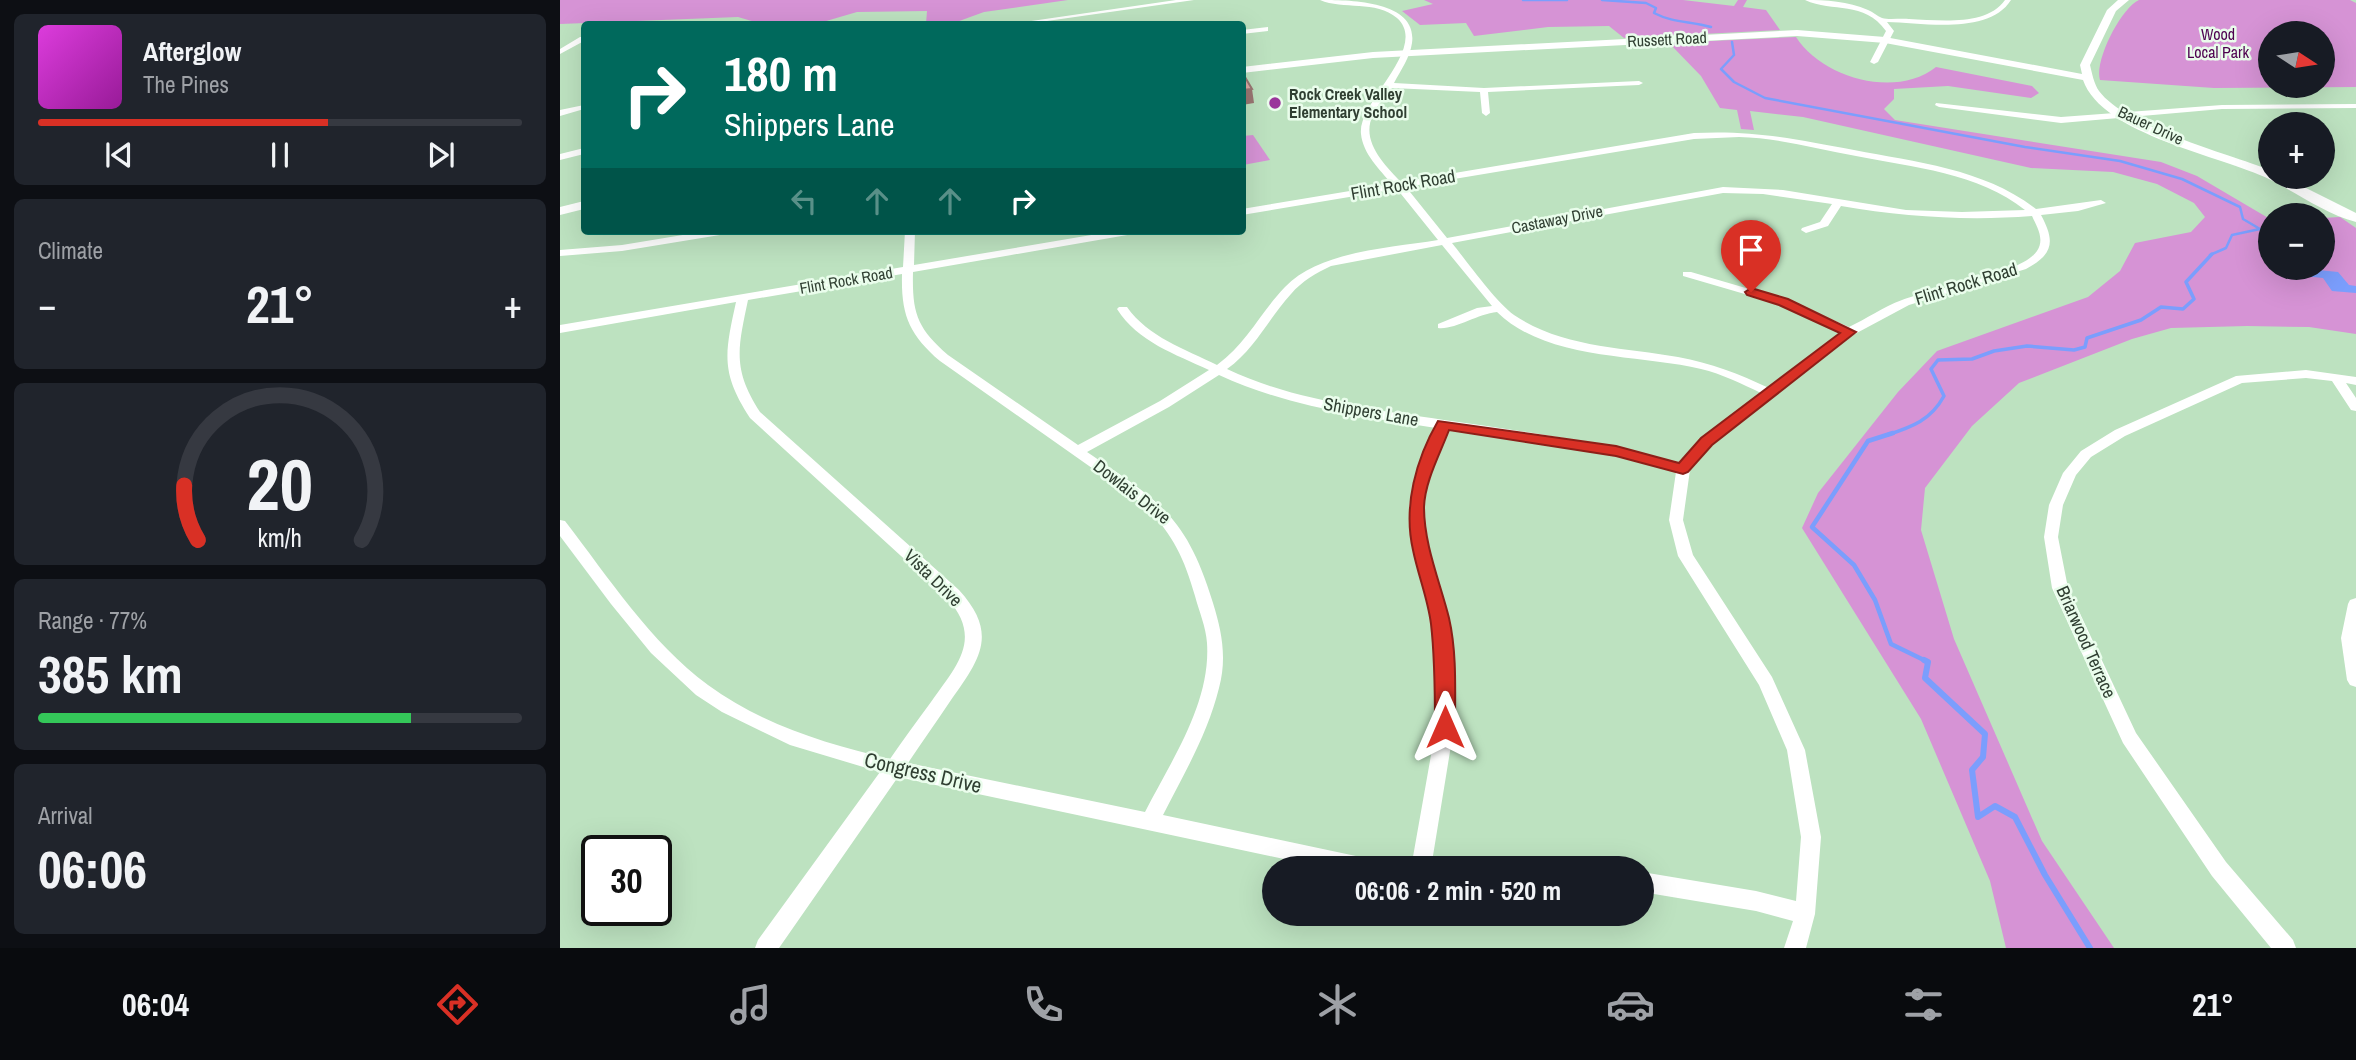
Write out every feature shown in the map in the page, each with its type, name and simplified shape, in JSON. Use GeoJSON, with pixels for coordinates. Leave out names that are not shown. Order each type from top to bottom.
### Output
{"type":"FeatureCollection","features":[{"type":"Feature","properties":{"kind":"street"},"geometry":{"type":"LineString","coordinates":[[1036,21],[1191,0]]}},
{"type":"Feature","properties":{"kind":"street"},"geometry":{"type":"LineString","coordinates":[[1323,0],[1361,4],[1399,16],[1410,29],[1406,53],[1390,85],[1367,115],[1365,136],[1370,149],[1399,186],[1510,318],[1565,343],[1701,365],[1768,392]]}},
{"type":"Feature","properties":{"kind":"street"},"geometry":{"type":"LineString","coordinates":[[1808,0],[1839,2],[1881,20],[1890,31],[1874,62]]}},
{"type":"Feature","properties":{"kind":"street"},"geometry":{"type":"LineString","coordinates":[[1881,20],[1967,21],[1998,14],[2006,8],[2008,0]]}},
{"type":"Feature","properties":{"kind":"street"},"geometry":{"type":"LineString","coordinates":[[2088,78],[2085,65],[2089,55],[2112,9],[2124,0]]}},
{"type":"Feature","properties":{"kind":"street"},"geometry":{"type":"LineString","coordinates":[[1246,31],[1265,29]]}},
{"type":"Feature","properties":{"kind":"street","name":"Russett Road"},"geometry":{"type":"LineString","coordinates":[[1246,70],[1406,53],[1774,33],[1826,34],[1885,40],[2088,78]]}},
{"type":"Feature","properties":{"kind":"street"},"geometry":{"type":"LineString","coordinates":[[560,40],[581,39]]}},
{"type":"Feature","properties":{"kind":"street"},"geometry":{"type":"LineString","coordinates":[[560,52],[581,41]]}},
{"type":"Feature","properties":{"kind":"street","name":"Bauer Drive"},"geometry":{"type":"LineString","coordinates":[[2088,78],[2098,97],[2125,115],[2258,170]]}},
{"type":"Feature","properties":{"kind":"street"},"geometry":{"type":"LineString","coordinates":[[1390,85],[1483,90],[1639,83]]}},
{"type":"Feature","properties":{"kind":"street"},"geometry":{"type":"LineString","coordinates":[[1483,90],[1486,113]]}},
{"type":"Feature","properties":{"kind":"street"},"geometry":{"type":"LineString","coordinates":[[1939,104],[2061,120],[2252,105],[2356,106]]}},
{"type":"Feature","properties":{"kind":"street"},"geometry":{"type":"LineString","coordinates":[[560,113],[581,108]]}},
{"type":"Feature","properties":{"kind":"street","name":"Flint Rock Road"},"geometry":{"type":"LineString","coordinates":[[1246,211],[1694,136],[1733,134],[1774,137],[1963,176],[2001,191],[2032,211],[2044,226],[2047,240],[2043,252],[2033,262],[2016,270],[1905,303],[1849,332],[1706,442],[1683,469]]}},
{"type":"Feature","properties":{"kind":"street"},"geometry":{"type":"LineString","coordinates":[[560,157],[581,152]]}},
{"type":"Feature","properties":{"kind":"street","name":"Bauer Drive"},"geometry":{"type":"LineString","coordinates":[[2298,189],[2356,218]]}},
{"type":"Feature","properties":{"kind":"street","name":"Castaway Drive"},"geometry":{"type":"LineString","coordinates":[[1078,451],[1216,370],[1242,349],[1294,281],[1328,263],[1723,190],[1777,191],[1912,213],[2032,211],[2101,203]]}},
{"type":"Feature","properties":{"kind":"street"},"geometry":{"type":"LineString","coordinates":[[1806,230],[1824,224],[1838,202]]}},
{"type":"Feature","properties":{"kind":"street"},"geometry":{"type":"LineString","coordinates":[[560,211],[581,206]]}},
{"type":"Feature","properties":{"kind":"street"},"geometry":{"type":"LineString","coordinates":[[560,253],[622,248],[702,235]]}},
{"type":"Feature","properties":{"kind":"street","name":"Dowlais Drive"},"geometry":{"type":"LineString","coordinates":[[910,235],[909,309],[915,328],[922,338],[944,358],[1148,501],[1174,525],[1189,552],[1215,644],[1210,689],[1197,725],[1150,822]]}},
{"type":"Feature","properties":{"kind":"street","name":"Flint Rock Road"},"geometry":{"type":"LineString","coordinates":[[560,329],[1109,235]]}},
{"type":"Feature","properties":{"kind":"street"},"geometry":{"type":"LineString","coordinates":[[1687,274],[1783,302],[1849,332]]}},
{"type":"Feature","properties":{"kind":"street","name":"Vista Drive"},"geometry":{"type":"LineString","coordinates":[[743,298],[730,360],[738,391],[749,407],[953,594],[964,605],[975,625],[973,649],[968,663],[766,948]]}},
{"type":"Feature","properties":{"kind":"street"},"geometry":{"type":"LineString","coordinates":[[1442,326],[1481,310],[1501,308]]}},
{"type":"Feature","properties":{"kind":"street","name":"Shippers Lane"},"geometry":{"type":"LineString","coordinates":[[1123,309],[1133,327],[1249,385],[1324,405],[1616,451],[1683,469]]}},
{"type":"Feature","properties":{"kind":"street","name":"Briarwood Terrace"},"geometry":{"type":"LineString","coordinates":[[2285,948],[2219,869],[2129,738],[2060,588],[2051,537],[2056,505],[2070,473],[2086,454],[2120,433],[2240,379],[2280,374],[2356,381]]}},
{"type":"Feature","properties":{"kind":"street"},"geometry":{"type":"LineString","coordinates":[[2337,379],[2356,407]]}},
{"type":"Feature","properties":{"kind":"street"},"geometry":{"type":"LineString","coordinates":[[1423,856],[1445,727],[1445,675],[1440,621],[1420,547],[1416,507],[1420,485],[1444,424]]}},
{"type":"Feature","properties":{"kind":"street"},"geometry":{"type":"LineString","coordinates":[[1683,469],[1676,520],[1686,556],[1766,682],[1796,750],[1811,837],[1805,914],[1795,948]]}},
{"type":"Feature","properties":{"kind":"street","name":"Congress Drive"},"geometry":{"type":"LineString","coordinates":[[560,525],[666,661],[727,707],[817,747],[896,768],[1313,856]]}},
{"type":"Feature","properties":{"kind":"street"},"geometry":{"type":"LineString","coordinates":[[2356,604],[2349,638],[2356,680]]}},
{"type":"Feature","properties":{"kind":"street"},"geometry":{"type":"LineString","coordinates":[[1654,885],[1756,901],[1805,914]]}},
{"type":"Feature","properties":{"kind":"green space"},"geometry":{"type":"Polygon","coordinates":[[[560,0],[1068,0],[984,12],[959,21],[926,21],[927,11],[857,12],[826,21],[752,21],[738,17],[581,21],[581,23],[560,24],[560,0]]]}},
{"type":"Feature","properties":{"kind":"green space"},"geometry":{"type":"Polygon","coordinates":[[[1424,0],[1683,0],[1734,6],[1738,0],[1747,0],[1743,7],[1766,10],[1780,30],[1624,38],[1609,26],[1548,27],[1474,36],[1466,23],[1420,25],[1402,11],[1433,4],[1424,0]]]}},
{"type":"Feature","properties":{"kind":"green space","name":"Wood Local Park"},"geometry":{"type":"Polygon","coordinates":[[[2139,0],[2350,0],[2356,3],[2356,87],[2335,87],[2335,21],[2258,21],[2258,88],[2214,88],[2100,80],[2099,71],[2105,48],[2124,13],[2139,0]]]}},
{"type":"Feature","properties":{"kind":"green space"},"geometry":{"type":"Polygon","coordinates":[[[1796,37],[1823,63],[1841,73],[1861,79],[1901,82],[1920,77],[1936,67],[2032,86],[2039,93],[2031,98],[1948,86],[1894,89],[1894,99],[1884,109],[1895,120],[2161,162],[2197,176],[2258,212],[2258,280],[2335,280],[2335,217],[2340,217],[2356,228],[2356,334],[2309,327],[2247,326],[2171,328],[2132,339],[2019,383],[1972,426],[1925,488],[1921,530],[1954,639],[2042,841],[2114,948],[2006,948],[1990,881],[1921,719],[1802,528],[1818,493],[1898,392],[1937,351],[2088,297],[2120,271],[2135,243],[2191,232],[2205,217],[2194,203],[2157,184],[2113,172],[2031,168],[1803,117],[1750,111],[1754,130],[1741,129],[1737,110],[1720,108],[1701,76],[1669,43],[1796,37]]]}},
{"type":"Feature","properties":{"kind":"green space"},"geometry":{"type":"Polygon","coordinates":[[[1253,135],[1270,160],[1246,164],[1246,136],[1253,135]]]}},
{"type":"Feature","properties":{"kind":"water"},"geometry":{"type":"Polygon","coordinates":[[[2335,272],[2349,285],[2356,286],[2356,293],[2332,291],[2324,280],[2335,280],[2335,272]]]}},
{"type":"Feature","properties":{"kind":"building"},"geometry":{"type":"Polygon","coordinates":[[[1246,79],[1252,89],[1246,90],[1246,79]]]}},
{"type":"Feature","properties":{"kind":"waterway"},"geometry":{"type":"LineString","coordinates":[[1523,0],[1567,0]]}},
{"type":"Feature","properties":{"kind":"waterway"},"geometry":{"type":"LineString","coordinates":[[1602,0],[1646,3],[1656,8],[1654,13],[1661,16],[1711,27]]}},
{"type":"Feature","properties":{"kind":"waterway"},"geometry":{"type":"LineString","coordinates":[[1732,42],[1734,55],[1721,69],[1734,82],[1765,98],[2025,147],[2120,161],[2182,179],[2240,207],[2243,219],[2260,229],[2232,235],[2226,248],[2212,254]]}},
{"type":"Feature","properties":{"kind":"waterway"},"geometry":{"type":"LineString","coordinates":[[1893,433],[1927,417],[1944,396],[1931,369],[1938,360],[1972,359],[1994,351],[2027,346],[2074,350],[2085,347],[2087,338],[2141,320],[2161,307],[2183,309],[2194,299],[2186,282],[2212,254]]}},
{"type":"Feature","properties":{"kind":"waterway"},"geometry":{"type":"LineString","coordinates":[[1887,435],[1893,433]]}},
{"type":"Feature","properties":{"kind":"waterway"},"geometry":{"type":"LineString","coordinates":[[1893,433],[1868,441],[1812,527],[1854,565],[1875,600],[1891,644],[1928,662]]}},
{"type":"Feature","properties":{"kind":"waterway"},"geometry":{"type":"LineString","coordinates":[[1924,660],[1928,662]]}},
{"type":"Feature","properties":{"kind":"waterway"},"geometry":{"type":"LineString","coordinates":[[1928,662],[1925,678],[1985,734],[1983,757],[1972,770],[1978,817],[1995,806],[2015,817],[2045,875],[2090,948]]}},
{"type":"Feature","properties":{"kind":"place","name":"Rock Creek Valley Elementary School"},"geometry":{"type":"Point","coordinates":[1275,103]}},
{"type":"Feature","properties":{"kind":"route"},"geometry":{"type":"LineString","coordinates":[[1445,727],[1445,675],[1440,621],[1420,547],[1416,507],[1420,485],[1444,424],[1616,451],[1683,469],[1706,442],[1849,332],[1783,302],[1751,292]]}}]}
